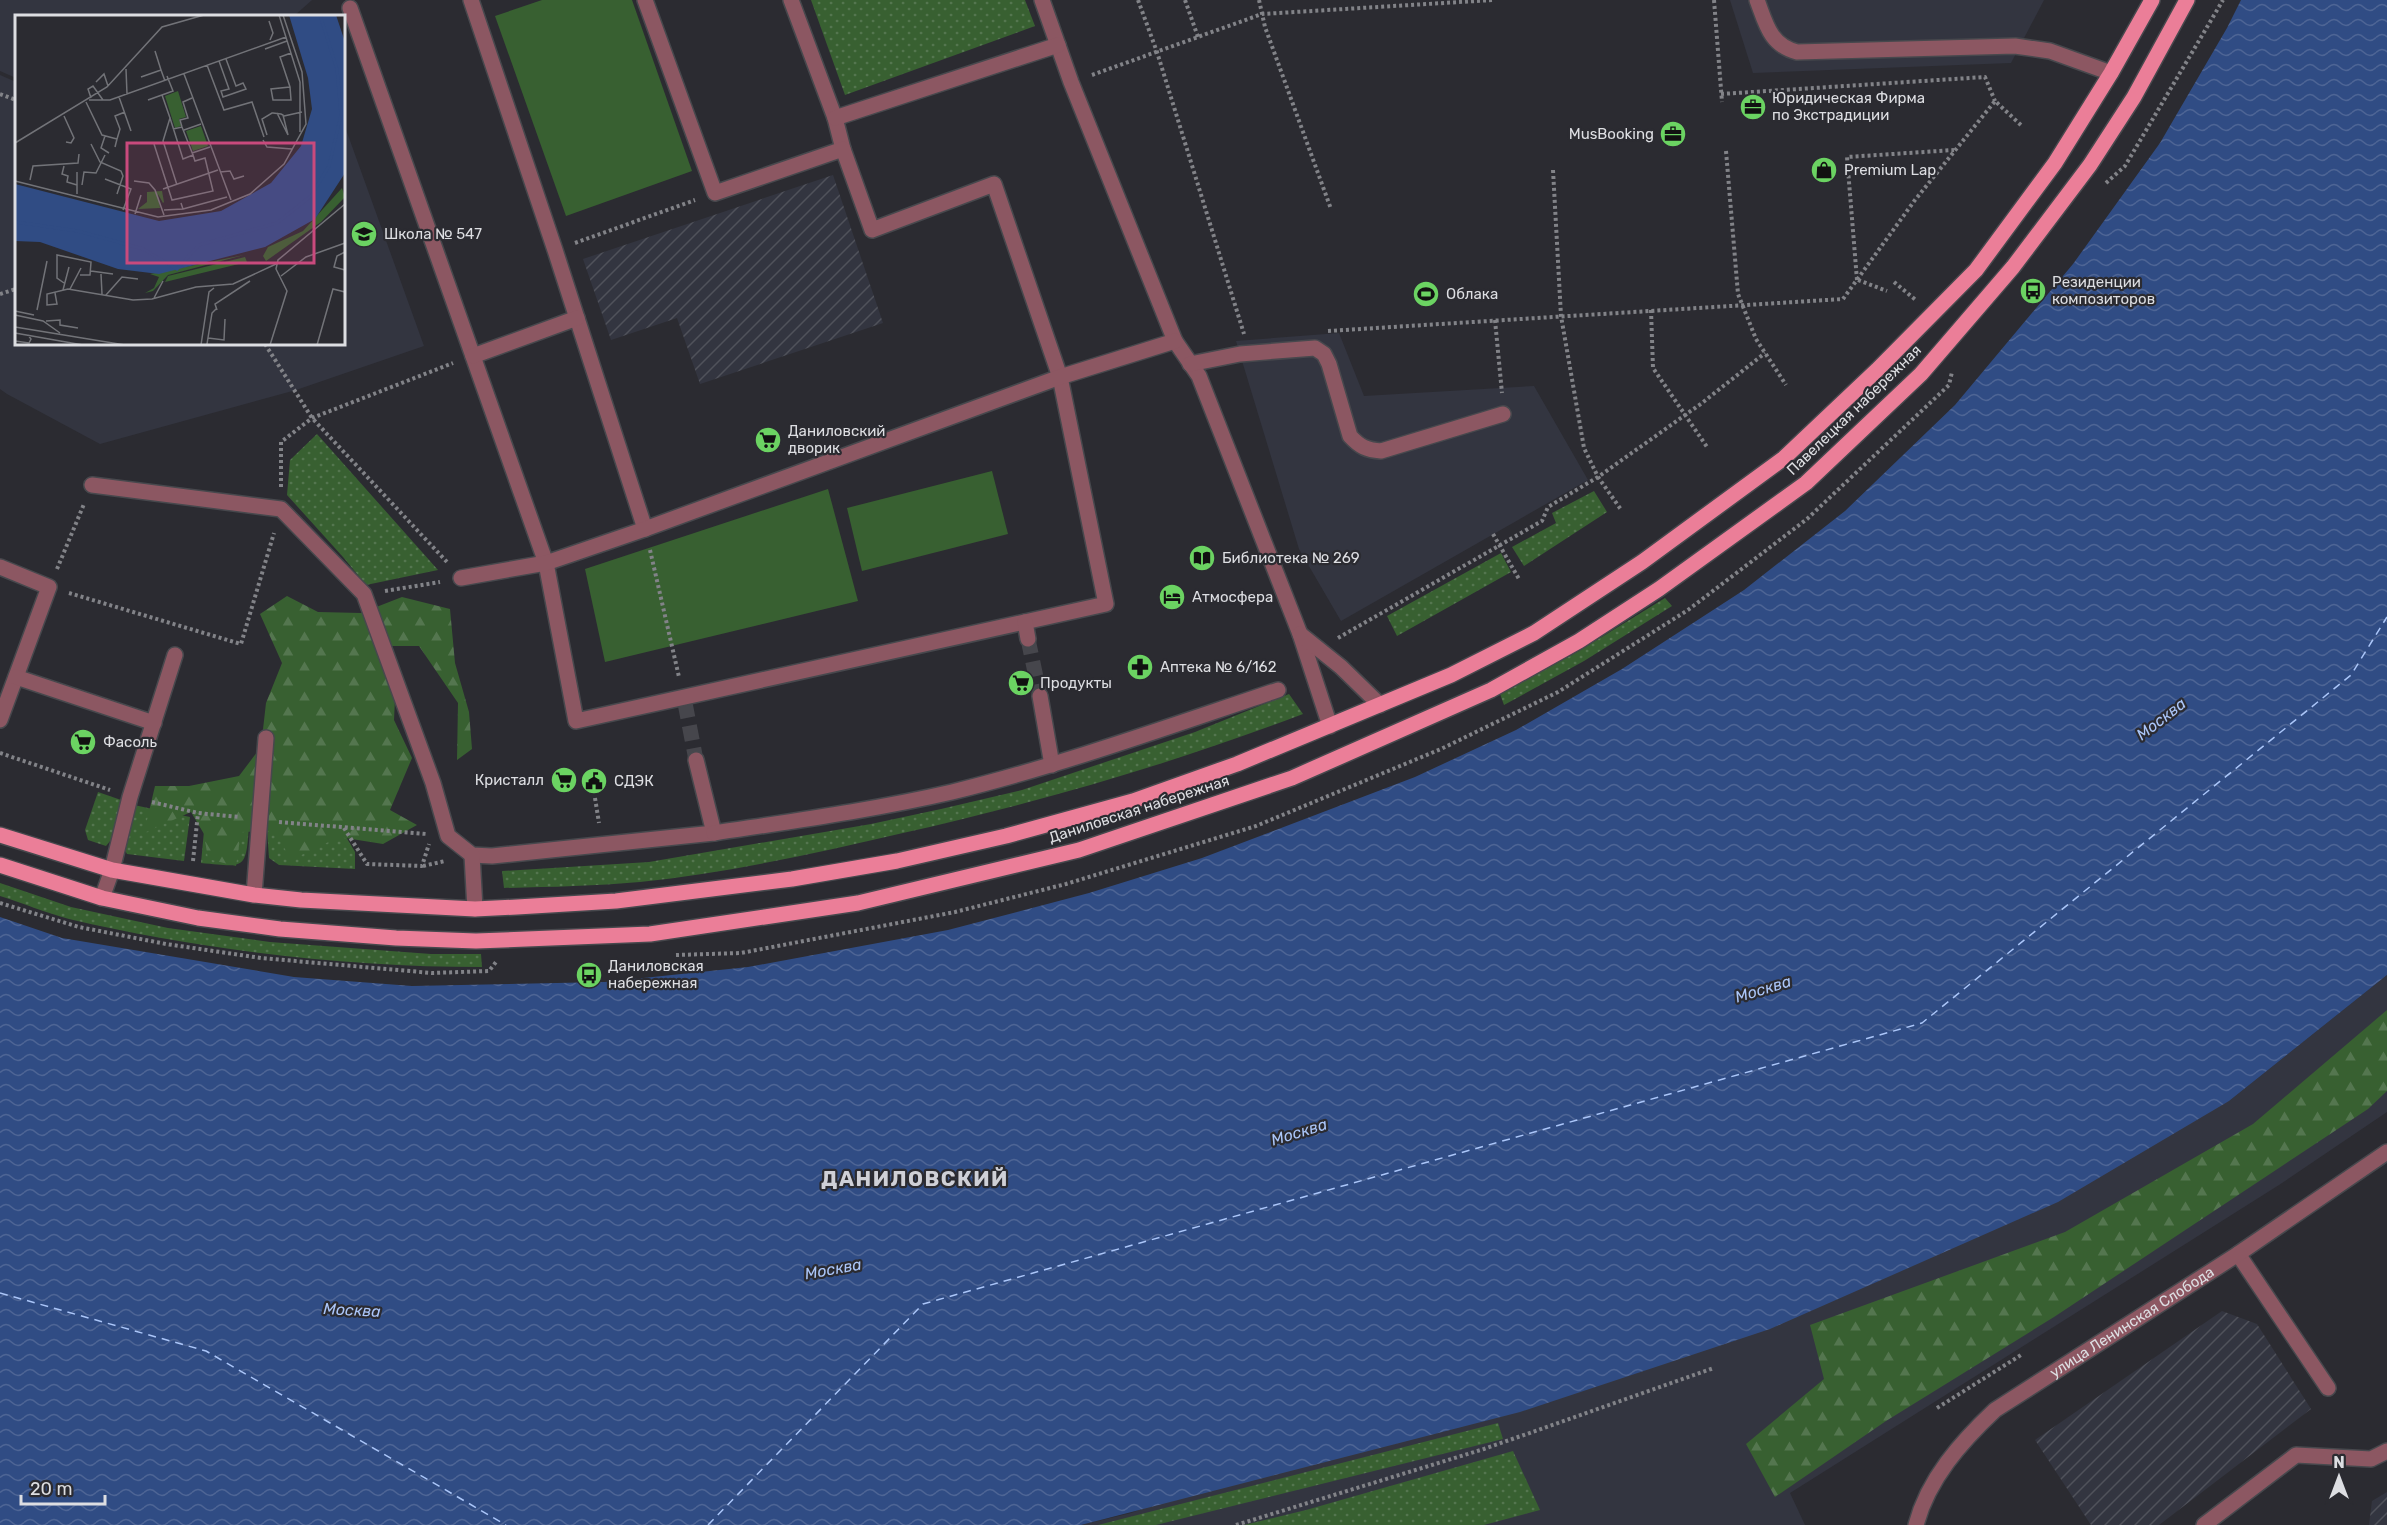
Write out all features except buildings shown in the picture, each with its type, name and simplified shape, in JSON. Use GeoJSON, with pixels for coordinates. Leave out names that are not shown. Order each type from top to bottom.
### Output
{"type":"FeatureCollection","features":[{"type":"Feature","properties":{"kind":"main road","name":"Павелецкая набережная"},"geometry":{"type":"LineString","coordinates":[[1451,675],[1534,633],[1642,562],[1784,458],[1877,370],[1976,270],[2055,162],[2111,73],[2152,0]]}},
{"type":"Feature","properties":{"kind":"main road","name":"Павелецкая набережная"},"geometry":{"type":"LineString","coordinates":[[1491,690],[1579,641],[1659,589],[1806,483],[1921,374],[2013,267],[2090,165],[2134,97],[2187,0]]}},
{"type":"Feature","properties":{"kind":"main road","name":"Даниловская набережная"},"geometry":{"type":"LineString","coordinates":[[0,835],[112,870],[254,895],[301,900],[475,909],[616,901],[792,879],[897,861],[1006,836],[1133,801],[1238,764],[1451,675]]}},
{"type":"Feature","properties":{"kind":"main road","name":"Даниловская набережная"},"geometry":{"type":"LineString","coordinates":[[0,865],[102,898],[198,918],[280,929],[386,938],[476,941],[662,933],[858,903],[1079,850],[1292,778],[1491,690]]}},
{"type":"Feature","properties":{"kind":"street"},"geometry":{"type":"LineString","coordinates":[[471,0],[645,529]]}},
{"type":"Feature","properties":{"kind":"street"},"geometry":{"type":"LineString","coordinates":[[645,0],[715,193],[843,149]]}},
{"type":"Feature","properties":{"kind":"street"},"geometry":{"type":"LineString","coordinates":[[350,8],[546,563],[576,722],[684,700],[1106,604],[1060,377],[994,184],[872,230],[843,149],[835,118],[791,0]]}},
{"type":"Feature","properties":{"kind":"street"},"geometry":{"type":"LineString","coordinates":[[1042,0],[1071,82],[1175,341],[1199,376],[1300,634],[1330,726]]}},
{"type":"Feature","properties":{"kind":"street"},"geometry":{"type":"LineString","coordinates":[[1757,0],[1772,38],[1787,49],[1797,52],[2015,46],[2050,51],[2111,73]]}},
{"type":"Feature","properties":{"kind":"street"},"geometry":{"type":"LineString","coordinates":[[835,118],[1058,45]]}},
{"type":"Feature","properties":{"kind":"street"},"geometry":{"type":"LineString","coordinates":[[473,356],[577,318]]}},
{"type":"Feature","properties":{"kind":"street"},"geometry":{"type":"LineString","coordinates":[[461,578],[546,563],[1060,377],[1175,341]]}},
{"type":"Feature","properties":{"kind":"street"},"geometry":{"type":"LineString","coordinates":[[1190,364],[1240,354],[1315,348],[1324,354],[1329,364],[1350,436],[1367,450],[1382,451],[1503,414]]}},
{"type":"Feature","properties":{"kind":"street"},"geometry":{"type":"LineString","coordinates":[[92,485],[281,509],[364,594],[433,783],[448,836],[472,855],[492,856],[714,833],[825,817],[939,794],[1052,765],[1278,690]]}},
{"type":"Feature","properties":{"kind":"street"},"geometry":{"type":"LineString","coordinates":[[0,567],[49,587],[0,720]]}},
{"type":"Feature","properties":{"kind":"street"},"geometry":{"type":"LineString","coordinates":[[1024,622],[1028,639]]}},
{"type":"Feature","properties":{"kind":"street"},"geometry":{"type":"LineString","coordinates":[[1300,634],[1341,666],[1380,705]]}},
{"type":"Feature","properties":{"kind":"street"},"geometry":{"type":"LineString","coordinates":[[102,898],[112,870],[130,797],[175,655]]}},
{"type":"Feature","properties":{"kind":"street"},"geometry":{"type":"LineString","coordinates":[[16,677],[154,723]]}},
{"type":"Feature","properties":{"kind":"street"},"geometry":{"type":"LineString","coordinates":[[1040,696],[1052,765]]}},
{"type":"Feature","properties":{"kind":"street"},"geometry":{"type":"LineString","coordinates":[[254,895],[266,738]]}},
{"type":"Feature","properties":{"kind":"street"},"geometry":{"type":"LineString","coordinates":[[696,760],[714,833]]}},
{"type":"Feature","properties":{"kind":"street"},"geometry":{"type":"LineString","coordinates":[[472,855],[475,909]]}},
{"type":"Feature","properties":{"kind":"street","name":"улица Ленинская Слобода"},"geometry":{"type":"LineString","coordinates":[[1916,1525],[1919,1512],[1950,1458],[1969,1434],[1995,1410],[2238,1254],[2387,1152]]}},
{"type":"Feature","properties":{"kind":"street"},"geometry":{"type":"LineString","coordinates":[[2238,1254],[2328,1388]]}},
{"type":"Feature","properties":{"kind":"street"},"geometry":{"type":"LineString","coordinates":[[2204,1525],[2296,1455],[2371,1459],[2387,1451]]}},
{"type":"Feature","properties":{"kind":"path"},"geometry":{"type":"LineString","coordinates":[[1138,0],[1157,52],[1244,335],[1256,334]]}},
{"type":"Feature","properties":{"kind":"path"},"geometry":{"type":"LineString","coordinates":[[1185,0],[1198,37]]}},
{"type":"Feature","properties":{"kind":"path"},"geometry":{"type":"LineString","coordinates":[[1259,0],[1264,27],[1330,209]]}},
{"type":"Feature","properties":{"kind":"path"},"geometry":{"type":"LineString","coordinates":[[1071,82],[1262,14],[1493,0]]}},
{"type":"Feature","properties":{"kind":"path"},"geometry":{"type":"LineString","coordinates":[[1714,0],[1722,102]]}},
{"type":"Feature","properties":{"kind":"path"},"geometry":{"type":"LineString","coordinates":[[2098,190],[2125,166],[2223,0]]}},
{"type":"Feature","properties":{"kind":"path"},"geometry":{"type":"LineString","coordinates":[[1722,94],[1985,76],[1995,101],[2022,126]]}},
{"type":"Feature","properties":{"kind":"path"},"geometry":{"type":"LineString","coordinates":[[0,94],[15,100]]}},
{"type":"Feature","properties":{"kind":"path"},"geometry":{"type":"LineString","coordinates":[[1325,331],[1844,299],[1915,200],[1995,101]]}},
{"type":"Feature","properties":{"kind":"path"},"geometry":{"type":"LineString","coordinates":[[1858,280],[1847,157],[1955,150]]}},
{"type":"Feature","properties":{"kind":"path"},"geometry":{"type":"LineString","coordinates":[[1726,151],[1738,294],[1756,339],[1786,385]]}},
{"type":"Feature","properties":{"kind":"path"},"geometry":{"type":"LineString","coordinates":[[1553,171],[1561,316],[1584,448],[1598,477],[1622,511]]}},
{"type":"Feature","properties":{"kind":"path"},"geometry":{"type":"LineString","coordinates":[[555,250],[715,193]]}},
{"type":"Feature","properties":{"kind":"path"},"geometry":{"type":"LineString","coordinates":[[1858,280],[1887,291]]}},
{"type":"Feature","properties":{"kind":"path"},"geometry":{"type":"LineString","coordinates":[[0,294],[15,289]]}},
{"type":"Feature","properties":{"kind":"path"},"geometry":{"type":"LineString","coordinates":[[1651,310],[1653,368],[1707,447]]}},
{"type":"Feature","properties":{"kind":"path"},"geometry":{"type":"LineString","coordinates":[[1495,320],[1503,414]]}},
{"type":"Feature","properties":{"kind":"path"},"geometry":{"type":"LineString","coordinates":[[266,345],[312,418],[461,578]]}},
{"type":"Feature","properties":{"kind":"path"},"geometry":{"type":"LineString","coordinates":[[1319,649],[1542,521],[1548,507],[1598,477],[1685,415],[1765,353]]}},
{"type":"Feature","properties":{"kind":"path"},"geometry":{"type":"LineString","coordinates":[[92,485],[49,587],[241,644],[281,509],[281,441],[312,418],[473,356]]}},
{"type":"Feature","properties":{"kind":"path"},"geometry":{"type":"LineString","coordinates":[[645,529],[684,700]]}},
{"type":"Feature","properties":{"kind":"path"},"geometry":{"type":"LineString","coordinates":[[1493,534],[1519,579]]}},
{"type":"Feature","properties":{"kind":"path"},"geometry":{"type":"LineString","coordinates":[[364,594],[461,578]]}},
{"type":"Feature","properties":{"kind":"path"},"geometry":{"type":"LineString","coordinates":[[0,753],[130,797],[198,813],[343,828],[432,834],[422,866],[367,864],[343,828]]}},
{"type":"Feature","properties":{"kind":"path"},"geometry":{"type":"LineString","coordinates":[[193,861],[198,813]]}},
{"type":"Feature","properties":{"kind":"path"},"geometry":{"type":"LineString","coordinates":[[0,903],[79,927],[166,944],[261,958],[432,973],[489,971],[498,959]]}},
{"type":"Feature","properties":{"kind":"path"},"geometry":{"type":"LineString","coordinates":[[1936,1408],[2021,1355]]}},
{"type":"Feature","properties":{"kind":"path"},"geometry":{"type":"LineString","coordinates":[[1236,1525],[1484,1449],[1714,1368]]}},
{"type":"Feature","properties":{"kind":"shaded area"},"geometry":{"type":"Polygon","coordinates":[[[0,0],[312,0],[295,15],[15,15],[15,78],[0,71],[0,0]]]}},
{"type":"Feature","properties":{"kind":"shaded area"},"geometry":{"type":"Polygon","coordinates":[[[1730,0],[2044,0],[2011,63],[1753,73],[1730,0]]]}},
{"type":"Feature","properties":{"kind":"shaded area","name":"Школа № 547"},"geometry":{"type":"Polygon","coordinates":[[[0,75],[15,82],[15,345],[345,345],[345,127],[424,346],[296,390],[100,444],[0,389],[0,75]]]}},
{"type":"Feature","properties":{"kind":"shaded area"},"geometry":{"type":"Polygon","coordinates":[[[833,175],[883,323],[700,384],[677,318],[611,340],[583,259],[833,175]]]}},
{"type":"Feature","properties":{"kind":"shaded area"},"geometry":{"type":"Polygon","coordinates":[[[1339,333],[1364,396],[1534,386],[1588,480],[1341,621],[1299,549],[1236,341],[1339,333]]]}},
{"type":"Feature","properties":{"kind":"shaded area"},"geometry":{"type":"Polygon","coordinates":[[[2387,975],[2387,1112],[2279,1185],[1790,1493],[1805,1525],[1081,1525],[1131,1513],[2229,1101],[2387,975]]]}},
{"type":"Feature","properties":{"kind":"shaded area"},"geometry":{"type":"Polygon","coordinates":[[[2222,1311],[2257,1324],[2311,1409],[2159,1525],[2091,1525],[2035,1440],[2222,1311]]]}},
{"type":"Feature","properties":{"kind":"shaded area"},"geometry":{"type":"Polygon","coordinates":[[[2387,1492],[2387,1525],[2369,1525],[2372,1501],[2387,1492]]]}},
{"type":"Feature","properties":{"kind":"green space"},"geometry":{"type":"Polygon","coordinates":[[[542,0],[632,0],[692,171],[566,216],[495,16],[542,0]]]}},
{"type":"Feature","properties":{"kind":"green space"},"geometry":{"type":"Polygon","coordinates":[[[811,0],[1025,0],[1035,26],[845,95],[811,0]]]}},
{"type":"Feature","properties":{"kind":"green space"},"geometry":{"type":"Polygon","coordinates":[[[317,434],[438,570],[366,585],[287,495],[290,460],[317,434]]]}},
{"type":"Feature","properties":{"kind":"green space"},"geometry":{"type":"Polygon","coordinates":[[[992,471],[1008,534],[862,571],[847,508],[992,471]]]}},
{"type":"Feature","properties":{"kind":"green space"},"geometry":{"type":"Polygon","coordinates":[[[828,489],[858,601],[605,662],[585,569],[828,489]]]}},
{"type":"Feature","properties":{"kind":"green space"},"geometry":{"type":"Polygon","coordinates":[[[1594,491],[1607,512],[1524,566],[1512,547],[1556,523],[1552,513],[1594,491]]]}},
{"type":"Feature","properties":{"kind":"green space"},"geometry":{"type":"Polygon","coordinates":[[[1501,553],[1511,572],[1397,636],[1387,616],[1501,553]]]}},
{"type":"Feature","properties":{"kind":"green space"},"geometry":{"type":"Polygon","coordinates":[[[287,596],[318,612],[361,613],[402,597],[450,609],[455,663],[469,712],[472,749],[457,760],[458,703],[419,646],[389,646],[396,678],[394,720],[412,758],[390,810],[417,825],[383,844],[339,837],[291,860],[275,831],[241,832],[236,866],[208,859],[204,834],[191,812],[144,833],[155,786],[189,786],[239,776],[261,747],[266,703],[282,663],[260,614],[287,596]]]}},
{"type":"Feature","properties":{"kind":"green space"},"geometry":{"type":"Polygon","coordinates":[[[1665,598],[1672,606],[1584,661],[1504,705],[1500,694],[1579,651],[1665,598]]]}},
{"type":"Feature","properties":{"kind":"green space"},"geometry":{"type":"Polygon","coordinates":[[[1289,694],[1303,714],[1105,781],[954,821],[805,855],[673,878],[623,883],[504,888],[502,871],[649,862],[871,824],[1022,790],[1195,732],[1289,694]]]}},
{"type":"Feature","properties":{"kind":"green space"},"geometry":{"type":"Polygon","coordinates":[[[98,792],[124,801],[111,840],[106,846],[88,840],[85,830],[98,792]]]}},
{"type":"Feature","properties":{"kind":"green space"},"geometry":{"type":"Polygon","coordinates":[[[134,805],[190,817],[184,861],[127,854],[123,847],[134,805]]]}},
{"type":"Feature","properties":{"kind":"green space"},"geometry":{"type":"Polygon","coordinates":[[[205,820],[249,825],[246,851],[240,863],[227,865],[201,863],[205,820]]]}},
{"type":"Feature","properties":{"kind":"green space"},"geometry":{"type":"Polygon","coordinates":[[[267,830],[345,835],[355,852],[355,869],[279,865],[269,858],[267,830]]]}},
{"type":"Feature","properties":{"kind":"green space"},"geometry":{"type":"Polygon","coordinates":[[[0,883],[71,907],[168,928],[270,942],[431,954],[481,954],[482,967],[327,960],[170,940],[52,914],[0,896],[0,883]]]}},
{"type":"Feature","properties":{"kind":"green space"},"geometry":{"type":"Polygon","coordinates":[[[2387,1010],[2387,1091],[2368,1109],[2054,1317],[1886,1421],[1775,1497],[1746,1444],[1824,1379],[1810,1325],[2065,1232],[2253,1124],[2387,1010]]]}},
{"type":"Feature","properties":{"kind":"green space"},"geometry":{"type":"Polygon","coordinates":[[[1498,1423],[1503,1439],[1156,1525],[1098,1525],[1498,1423]]]}},
{"type":"Feature","properties":{"kind":"green space"},"geometry":{"type":"Polygon","coordinates":[[[1513,1451],[1540,1510],[1484,1525],[1244,1525],[1306,1510],[1513,1451]]]}},
{"type":"Feature","properties":{"kind":"water","name":"Москва"},"geometry":{"type":"Polygon","coordinates":[[[2241,0],[2387,0],[2387,975],[2229,1101],[2058,1202],[1770,1329],[1520,1412],[1081,1525],[0,1525],[0,917],[62,938],[294,977],[412,986],[605,982],[748,967],[948,930],[1089,893],[1202,858],[1415,777],[1516,730],[1622,669],[1744,590],[1845,511],[1955,405],[2073,264],[2160,143],[2241,0]]]}},
{"type":"Feature","properties":{"kind":"ferry route"},"geometry":{"type":"LineString","coordinates":[[708,1525],[923,1304],[1922,1023],[2351,675],[2387,617]]}},
{"type":"Feature","properties":{"kind":"ferry route"},"geometry":{"type":"LineString","coordinates":[[0,1293],[206,1351],[506,1525]]}},
{"type":"Feature","properties":{"kind":"tunnel"},"geometry":{"type":"LineString","coordinates":[[1028,639],[1040,696]]}},
{"type":"Feature","properties":{"kind":"tunnel"},"geometry":{"type":"LineString","coordinates":[[685,703],[696,760]]}},
{"type":"Feature","properties":{"kind":"place","name":"Юридическая Фирма по Экстрадиции"},"geometry":{"type":"Point","coordinates":[1753,107]}},
{"type":"Feature","properties":{"kind":"place","name":"MusBooking"},"geometry":{"type":"Point","coordinates":[1673,134]}},
{"type":"Feature","properties":{"kind":"place","name":"Premium Lap"},"geometry":{"type":"Point","coordinates":[1824,170]}},
{"type":"Feature","properties":{"kind":"place","name":"Школа № 547"},"geometry":{"type":"Point","coordinates":[364,234]}},
{"type":"Feature","properties":{"kind":"place","name":"Резиденции композиторов"},"geometry":{"type":"Point","coordinates":[2033,291]}},
{"type":"Feature","properties":{"kind":"place","name":"Облака"},"geometry":{"type":"Point","coordinates":[1426,294]}},
{"type":"Feature","properties":{"kind":"place","name":"Даниловский дворик"},"geometry":{"type":"Point","coordinates":[768,440]}},
{"type":"Feature","properties":{"kind":"place","name":"Библиотека № 269"},"geometry":{"type":"Point","coordinates":[1202,558]}},
{"type":"Feature","properties":{"kind":"place","name":"Атмосфера"},"geometry":{"type":"Point","coordinates":[1172,597]}},
{"type":"Feature","properties":{"kind":"place","name":"Аптека № 6/162"},"geometry":{"type":"Point","coordinates":[1140,667]}},
{"type":"Feature","properties":{"kind":"place","name":"Продукты"},"geometry":{"type":"Point","coordinates":[1021,683]}},
{"type":"Feature","properties":{"kind":"place","name":"Фасоль"},"geometry":{"type":"Point","coordinates":[83,742]}},
{"type":"Feature","properties":{"kind":"place","name":"Кристалл"},"geometry":{"type":"Point","coordinates":[564,780]}},
{"type":"Feature","properties":{"kind":"place","name":"СДЭК"},"geometry":{"type":"Point","coordinates":[594,781]}},
{"type":"Feature","properties":{"kind":"place","name":"Даниловская набережная"},"geometry":{"type":"Point","coordinates":[589,975]}},
{"type":"Feature","properties":{"kind":"district","name":"ДАНИЛОВСКИЙ"},"geometry":{"type":"Point","coordinates":[915,1178]}}]}
